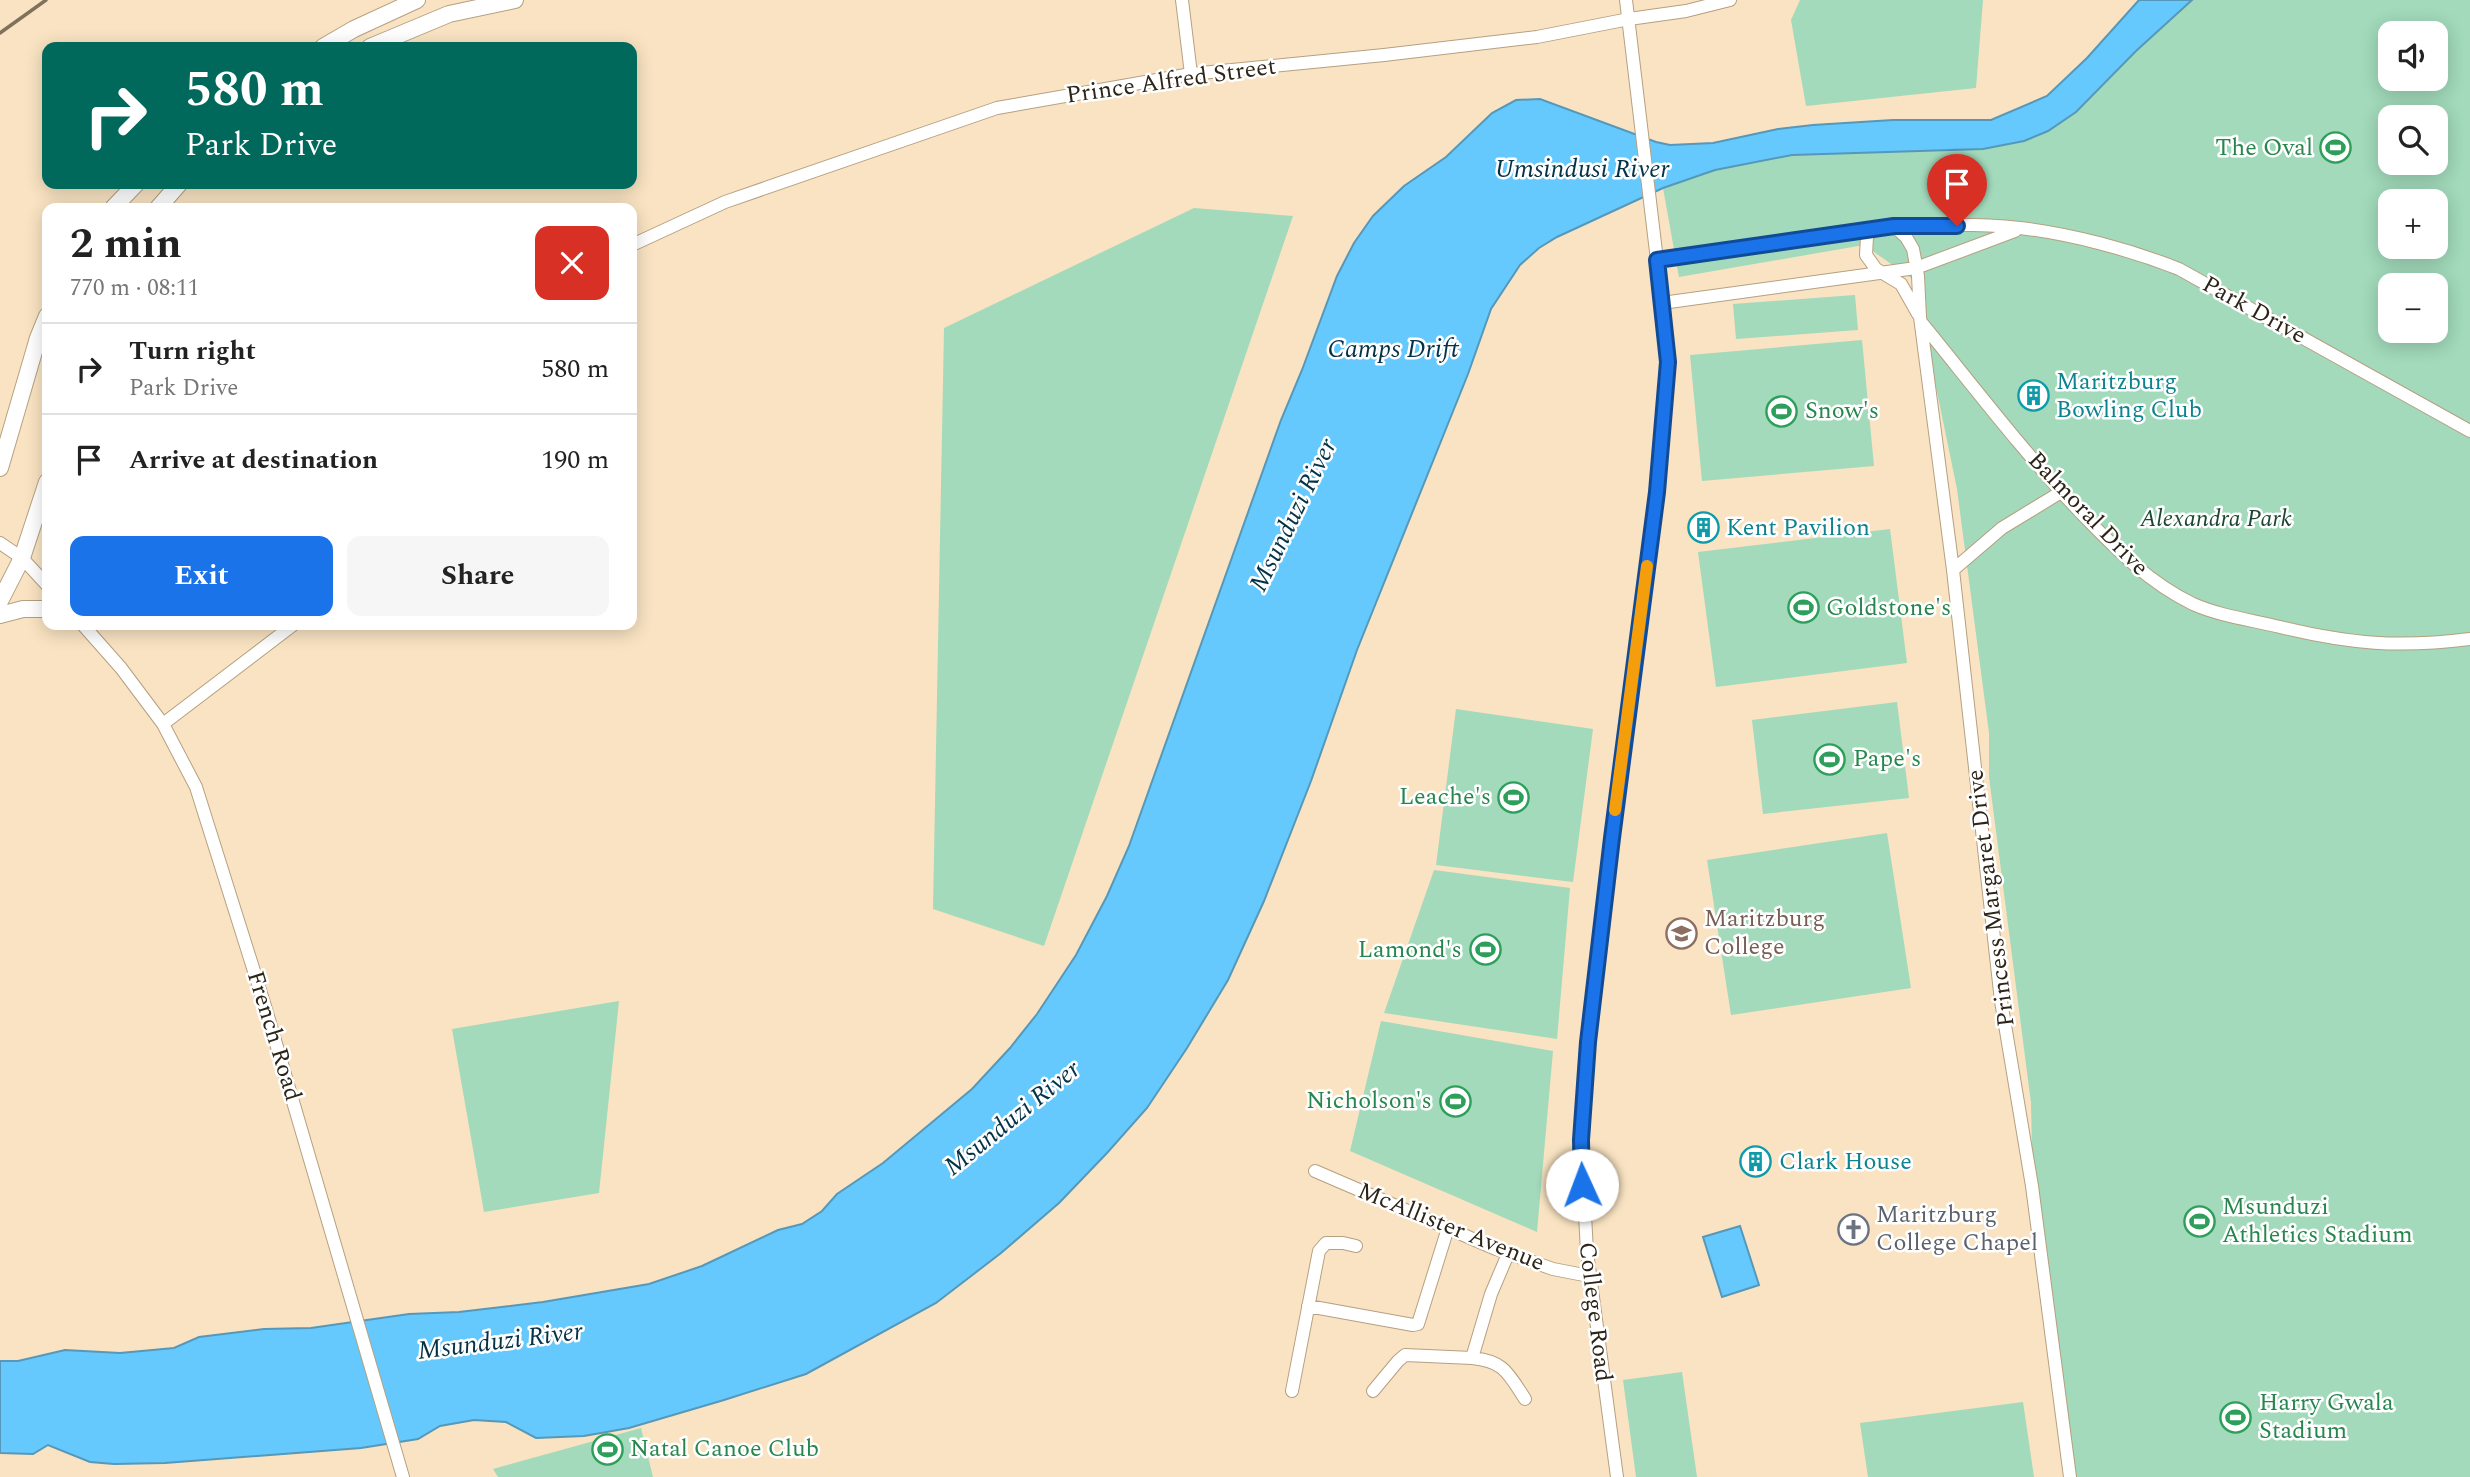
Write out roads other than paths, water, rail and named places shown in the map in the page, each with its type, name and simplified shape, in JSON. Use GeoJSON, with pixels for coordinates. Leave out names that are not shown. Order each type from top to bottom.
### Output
{"type":"FeatureCollection","features":[{"type":"Feature","properties":{"kind":"main road"},"geometry":{"type":"LineString","coordinates":[[332,42],[416,0]]}},
{"type":"Feature","properties":{"kind":"main road"},"geometry":{"type":"LineString","coordinates":[[382,42],[449,14],[515,0]]}},
{"type":"Feature","properties":{"kind":"main road"},"geometry":{"type":"LineString","coordinates":[[118,203],[131,189]]}},
{"type":"Feature","properties":{"kind":"main road"},"geometry":{"type":"LineString","coordinates":[[162,203],[175,189]]}},
{"type":"Feature","properties":{"kind":"main road"},"geometry":{"type":"LineString","coordinates":[[0,468],[42,328]]}},
{"type":"Feature","properties":{"kind":"main road"},"geometry":{"type":"LineString","coordinates":[[0,601],[23,558],[42,498]]}},
{"type":"Feature","properties":{"kind":"main road"},"geometry":{"type":"LineString","coordinates":[[0,615],[23,609],[42,609]]}},
{"type":"Feature","properties":{"kind":"street"},"geometry":{"type":"LineString","coordinates":[[1182,0],[1191,74]]}},
{"type":"Feature","properties":{"kind":"street","name":"College Road"},"geometry":{"type":"LineString","coordinates":[[1617,1477],[1589,1276],[1581,1162],[1584,1091],[1612,838],[1657,492],[1668,362],[1626,0]]}},
{"type":"Feature","properties":{"kind":"street","name":"Prince Alfred Street"},"geometry":{"type":"LineString","coordinates":[[637,243],[725,202],[975,114],[1191,74],[1537,37],[1686,11],[1730,0]]}},
{"type":"Feature","properties":{"kind":"street","name":"Park Drive"},"geometry":{"type":"LineString","coordinates":[[1657,260],[1894,226],[1977,225],[2021,228],[2096,243],[2179,269],[2470,431]]}},
{"type":"Feature","properties":{"kind":"street"},"geometry":{"type":"LineString","coordinates":[[1894,226],[1910,242],[1916,268]]}},
{"type":"Feature","properties":{"kind":"street"},"geometry":{"type":"LineString","coordinates":[[1662,303],[1916,268],[2021,228]]}},
{"type":"Feature","properties":{"kind":"street"},"geometry":{"type":"LineString","coordinates":[[1872,229],[1867,237],[1866,255],[1876,269],[1886,274]]}},
{"type":"Feature","properties":{"kind":"street","name":"Princess Margaret Drive"},"geometry":{"type":"LineString","coordinates":[[1916,268],[2001,1001],[2032,1186],[2070,1477]]}},
{"type":"Feature","properties":{"kind":"street","name":"Princess Margaret Drive"},"geometry":{"type":"LineString","coordinates":[[1886,274],[1901,284],[1921,320]]}},
{"type":"Feature","properties":{"kind":"street","name":"Balmoral Drive"},"geometry":{"type":"LineString","coordinates":[[1921,320],[2061,492],[2128,560],[2166,589],[2194,605],[2225,615],[2349,642],[2408,645],[2470,639]]}},
{"type":"Feature","properties":{"kind":"street"},"geometry":{"type":"LineString","coordinates":[[1953,570],[2002,528],[2061,492]]}},
{"type":"Feature","properties":{"kind":"street"},"geometry":{"type":"LineString","coordinates":[[0,544],[23,558],[42,579]]}},
{"type":"Feature","properties":{"kind":"street","name":"French Road"},"geometry":{"type":"LineString","coordinates":[[87,630],[163,723],[191,778],[209,825],[403,1477]]}},
{"type":"Feature","properties":{"kind":"street"},"geometry":{"type":"LineString","coordinates":[[163,723],[286,630]]}},
{"type":"Feature","properties":{"kind":"street","name":"McAllister Avenue"},"geometry":{"type":"LineString","coordinates":[[1315,1171],[1508,1254],[1553,1269],[1589,1276]]}},
{"type":"Feature","properties":{"kind":"street"},"geometry":{"type":"LineString","coordinates":[[1308,1306],[1375,1320],[1418,1324],[1448,1228]]}},
{"type":"Feature","properties":{"kind":"street"},"geometry":{"type":"LineString","coordinates":[[1292,1391],[1319,1251],[1323,1245],[1333,1242],[1356,1246]]}},
{"type":"Feature","properties":{"kind":"street"},"geometry":{"type":"LineString","coordinates":[[1472,1358],[1491,1294],[1508,1254]]}},
{"type":"Feature","properties":{"kind":"street"},"geometry":{"type":"LineString","coordinates":[[1373,1391],[1405,1355],[1472,1358],[1497,1363],[1512,1378],[1525,1399]]}},
{"type":"Feature","properties":{"kind":"water","name":"Camps Drift"},"geometry":{"type":"Polygon","coordinates":[[[2139,0],[2192,0],[2136,51],[2076,112],[2048,131],[2024,141],[1983,149],[1792,155],[1715,170],[1663,188],[1557,237],[1520,265],[1491,309],[1468,374],[1357,650],[1311,781],[1264,901],[1228,980],[1147,1108],[1107,1153],[1059,1203],[1001,1253],[936,1303],[806,1374],[629,1428],[584,1436],[536,1438],[506,1422],[474,1420],[440,1426],[418,1439],[361,1448],[165,1463],[90,1462],[48,1445],[33,1454],[0,1453],[0,1361],[18,1361],[65,1350],[120,1353],[174,1348],[199,1337],[264,1329],[311,1328],[409,1314],[459,1312],[543,1302],[649,1284],[702,1266],[778,1230],[802,1224],[822,1211],[837,1194],[883,1163],[972,1089],[1037,1014],[1076,955],[1107,896],[1129,846],[1281,420],[1337,276],[1354,243],[1373,216],[1404,186],[1446,157],[1492,113],[1516,100],[1540,99],[1670,145],[1713,143],[1778,129],[1813,125],[1893,120],[1991,120],[2047,96],[2087,58],[2139,0]]]}},
{"type":"Feature","properties":{"kind":"water"},"geometry":{"type":"Polygon","coordinates":[[[1740,1226],[1759,1285],[1722,1297],[1703,1237],[1740,1226]]]}},
{"type":"Feature","properties":{"kind":"railway"},"geometry":{"type":"LineString","coordinates":[[0,33],[46,0]]}},
{"type":"Feature","properties":{"kind":"place","name":"The Oval"},"geometry":{"type":"Point","coordinates":[2336,148]}},
{"type":"Feature","properties":{"kind":"place","name":"Maritzburg Bowling Club"},"geometry":{"type":"Point","coordinates":[2033,396]}},
{"type":"Feature","properties":{"kind":"place","name":"Snow's"},"geometry":{"type":"Point","coordinates":[1782,411]}},
{"type":"Feature","properties":{"kind":"place","name":"Kent Pavilion"},"geometry":{"type":"Point","coordinates":[1703,528]}},
{"type":"Feature","properties":{"kind":"place","name":"Goldstone's"},"geometry":{"type":"Point","coordinates":[1803,608]}},
{"type":"Feature","properties":{"kind":"place","name":"Pape's"},"geometry":{"type":"Point","coordinates":[1830,759]}},
{"type":"Feature","properties":{"kind":"place","name":"Leache's"},"geometry":{"type":"Point","coordinates":[1514,797]}},
{"type":"Feature","properties":{"kind":"place","name":"Maritzburg College"},"geometry":{"type":"Point","coordinates":[1681,933]}},
{"type":"Feature","properties":{"kind":"place","name":"Lamond's"},"geometry":{"type":"Point","coordinates":[1485,950]}},
{"type":"Feature","properties":{"kind":"place","name":"Nicholson's"},"geometry":{"type":"Point","coordinates":[1455,1101]}},
{"type":"Feature","properties":{"kind":"place","name":"Clark House"},"geometry":{"type":"Point","coordinates":[1756,1162]}},
{"type":"Feature","properties":{"kind":"place","name":"Msunduzi Athletics Stadium"},"geometry":{"type":"Point","coordinates":[2199,1221]}},
{"type":"Feature","properties":{"kind":"place","name":"Maritzburg College Chapel"},"geometry":{"type":"Point","coordinates":[1853,1229]}},
{"type":"Feature","properties":{"kind":"place","name":"Harry Gwala Stadium"},"geometry":{"type":"Point","coordinates":[2236,1417]}},
{"type":"Feature","properties":{"kind":"place","name":"Natal Canoe Club"},"geometry":{"type":"Point","coordinates":[607,1449]}},
{"type":"Feature","properties":{"kind":"water label","name":"Umsindusi River"},"geometry":{"type":"Point","coordinates":[1582,169]}},
{"type":"Feature","properties":{"kind":"water label","name":"Msunduzi River"},"geometry":{"type":"Point","coordinates":[1293,515]}},
{"type":"Feature","properties":{"kind":"water label","name":"Msunduzi River"},"geometry":{"type":"Point","coordinates":[1012,1118]}},
{"type":"Feature","properties":{"kind":"water label","name":"Msunduzi River"},"geometry":{"type":"Point","coordinates":[500,1341]}},
{"type":"Feature","properties":{"kind":"park label","name":"Alexandra Park"},"geometry":{"type":"Point","coordinates":[2216,519]}}]}
